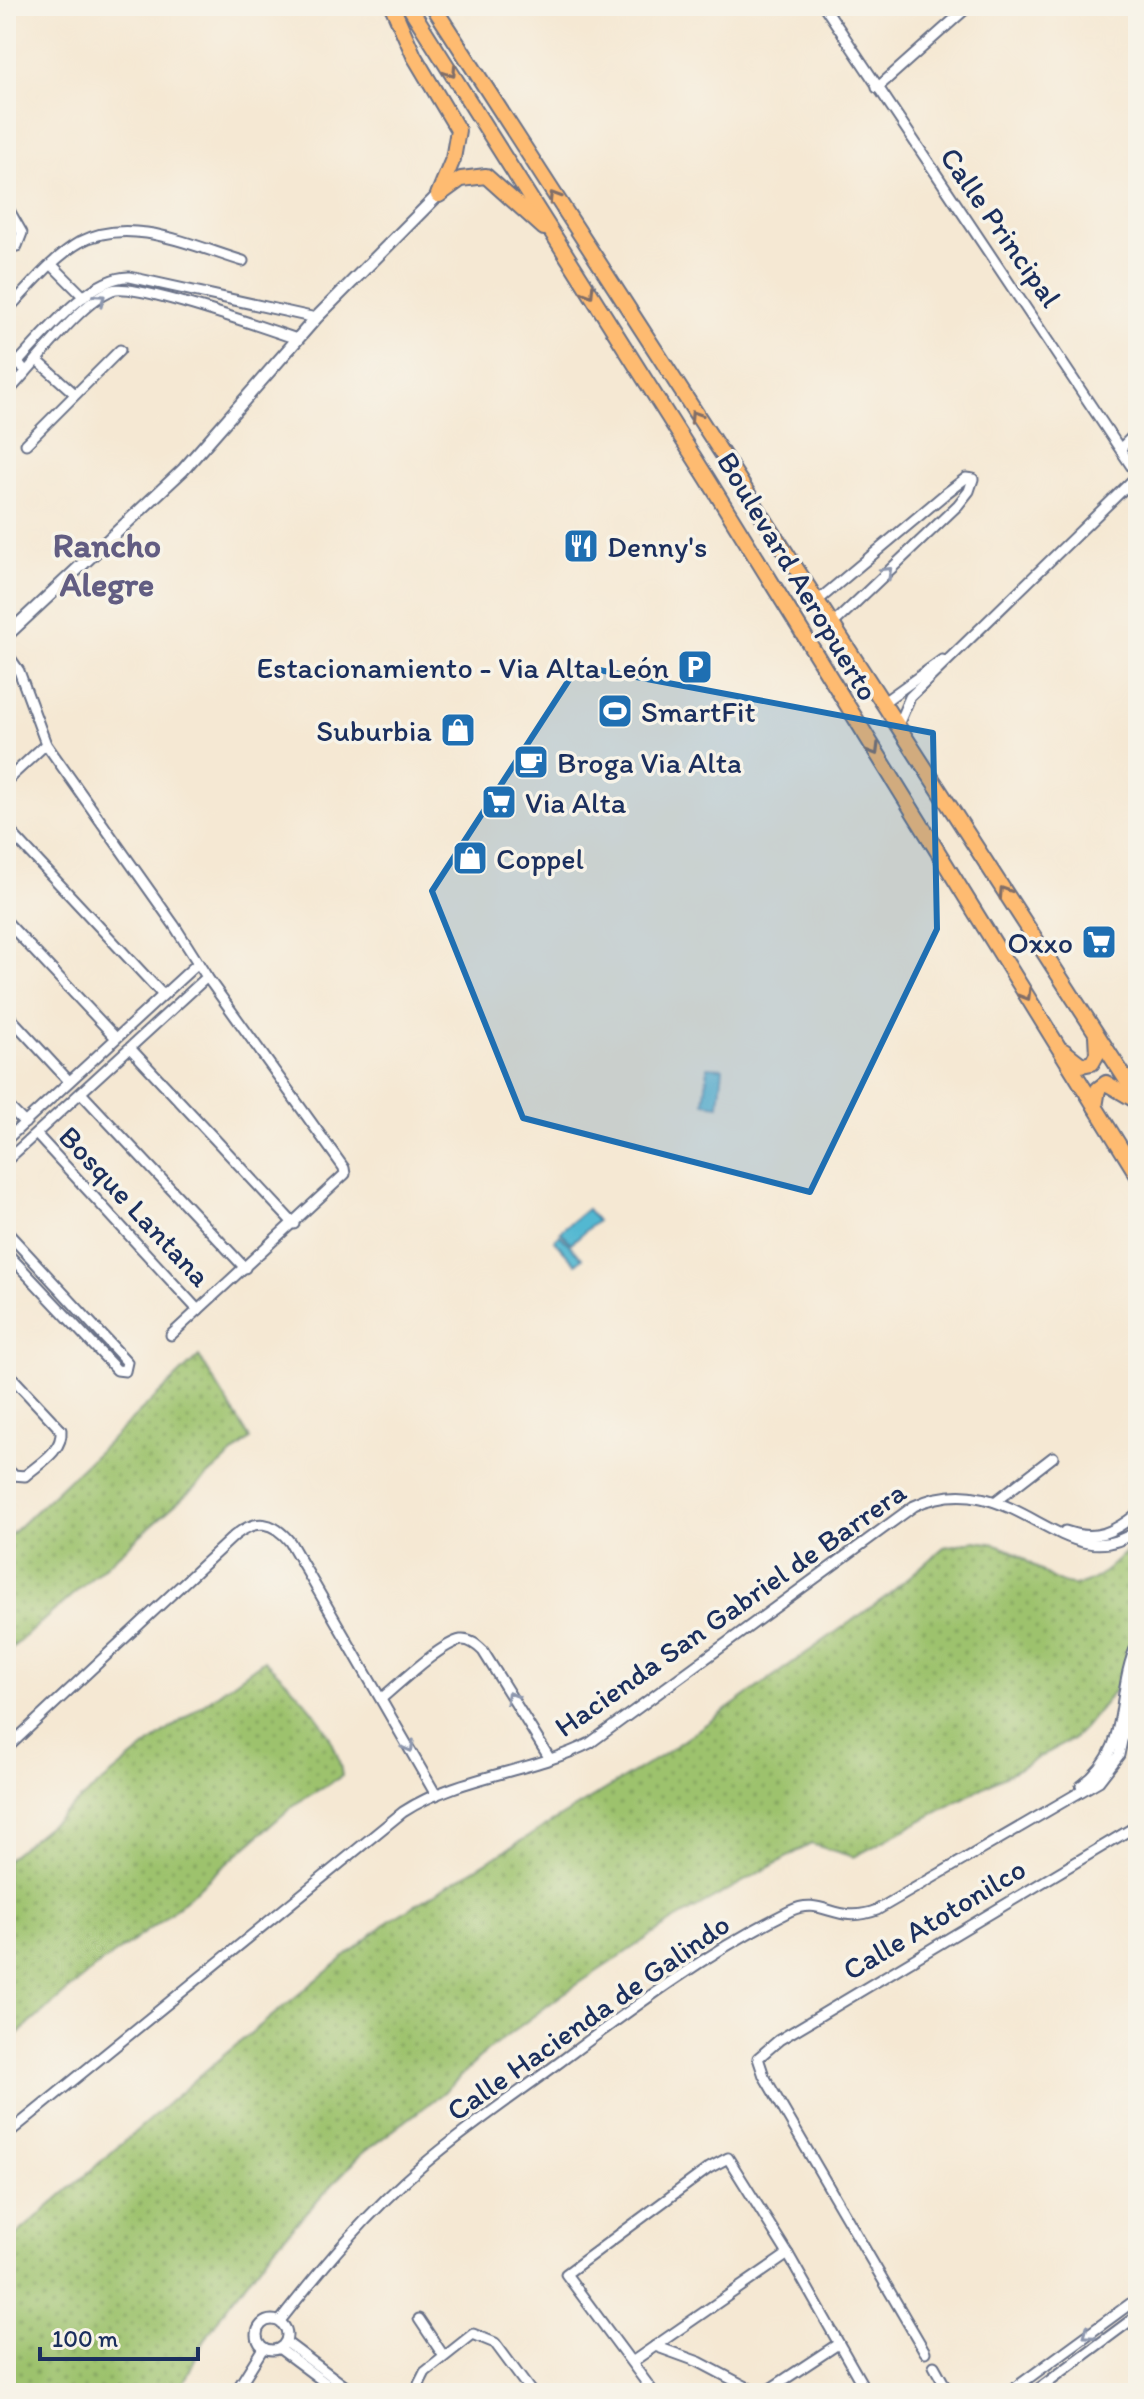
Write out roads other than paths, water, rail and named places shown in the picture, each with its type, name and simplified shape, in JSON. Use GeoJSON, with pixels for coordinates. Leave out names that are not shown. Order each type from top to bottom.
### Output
{"type":"FeatureCollection","features":[{"type":"Feature","properties":{"kind":"highway"},"geometry":{"type":"LineString","coordinates":[[392,6],[414,56],[458,130],[453,159],[438,195]]}},
{"type":"Feature","properties":{"kind":"highway","name":"Boulevard Aeropuerto"},"geometry":{"type":"LineString","coordinates":[[409,6],[707,478],[1138,1176]]}},
{"type":"Feature","properties":{"kind":"highway","name":"Boulevard Aeropuerto"},"geometry":{"type":"LineString","coordinates":[[433,6],[1138,1100]]}},
{"type":"Feature","properties":{"kind":"highway"},"geometry":{"type":"LineString","coordinates":[[438,195],[461,179],[486,176],[553,234]]}},
{"type":"Feature","properties":{"kind":"highway"},"geometry":{"type":"LineString","coordinates":[[1050,1036],[1076,1061],[1087,1065],[1097,1054],[1093,1026]]}},
{"type":"Feature","properties":{"kind":"highway"},"geometry":{"type":"LineString","coordinates":[[1095,1107],[1097,1093],[1106,1083],[1138,1100]]}},
{"type":"Feature","properties":{"kind":"street","name":"Calle Principal"},"geometry":{"type":"LineString","coordinates":[[824,6],[1138,475]]}},
{"type":"Feature","properties":{"kind":"street"},"geometry":{"type":"LineString","coordinates":[[877,88],[969,6]]}},
{"type":"Feature","properties":{"kind":"street"},"geometry":{"type":"LineString","coordinates":[[6,636],[183,470],[316,318],[438,195]]}},
{"type":"Feature","properties":{"kind":"street"},"geometry":{"type":"LineString","coordinates":[[6,205],[22,233],[17,246],[6,247]]}},
{"type":"Feature","properties":{"kind":"street"},"geometry":{"type":"LineString","coordinates":[[7,310],[52,265],[81,242],[117,230],[142,232],[243,261]]}},
{"type":"Feature","properties":{"kind":"street"},"geometry":{"type":"LineString","coordinates":[[52,265],[84,297]]}},
{"type":"Feature","properties":{"kind":"street"},"geometry":{"type":"LineString","coordinates":[[6,375],[100,283],[119,277],[316,318]]}},
{"type":"Feature","properties":{"kind":"street"},"geometry":{"type":"LineString","coordinates":[[6,394],[89,307],[113,290],[143,291],[297,339]]}},
{"type":"Feature","properties":{"kind":"street"},"geometry":{"type":"LineString","coordinates":[[196,309],[200,294]]}},
{"type":"Feature","properties":{"kind":"street"},"geometry":{"type":"LineString","coordinates":[[261,327],[267,308]]}},
{"type":"Feature","properties":{"kind":"street"},"geometry":{"type":"LineString","coordinates":[[26,444],[120,350]]}},
{"type":"Feature","properties":{"kind":"street"},"geometry":{"type":"LineString","coordinates":[[6,351],[28,372]]}},
{"type":"Feature","properties":{"kind":"street"},"geometry":{"type":"LineString","coordinates":[[38,361],[75,394]]}},
{"type":"Feature","properties":{"kind":"street"},"geometry":{"type":"LineString","coordinates":[[1121,448],[1138,431]]}},
{"type":"Feature","properties":{"kind":"street"},"geometry":{"type":"LineString","coordinates":[[897,728],[905,703],[1138,475]]}},
{"type":"Feature","properties":{"kind":"street"},"geometry":{"type":"LineString","coordinates":[[815,603],[945,494],[966,478],[973,479],[969,491],[958,505],[831,626]]}},
{"type":"Feature","properties":{"kind":"street"},"geometry":{"type":"LineString","coordinates":[[881,704],[958,649]]}},
{"type":"Feature","properties":{"kind":"street"},"geometry":{"type":"LineString","coordinates":[[6,652],[19,671],[46,744],[344,1168],[343,1180],[171,1335]]}},
{"type":"Feature","properties":{"kind":"street"},"geometry":{"type":"LineString","coordinates":[[6,781],[46,744]]}},
{"type":"Feature","properties":{"kind":"street"},"geometry":{"type":"LineString","coordinates":[[6,827],[163,995]]}},
{"type":"Feature","properties":{"kind":"street"},"geometry":{"type":"LineString","coordinates":[[6,921],[116,1038]]}},
{"type":"Feature","properties":{"kind":"street"},"geometry":{"type":"LineString","coordinates":[[6,1140],[198,963]]}},
{"type":"Feature","properties":{"kind":"street"},"geometry":{"type":"LineString","coordinates":[[6,1161],[207,977]]}},
{"type":"Feature","properties":{"kind":"street"},"geometry":{"type":"LineString","coordinates":[[6,1013],[69,1081]]}},
{"type":"Feature","properties":{"kind":"street"},"geometry":{"type":"LineString","coordinates":[[130,1048],[294,1224]]}},
{"type":"Feature","properties":{"kind":"street"},"geometry":{"type":"LineString","coordinates":[[81,1093],[245,1268]]}},
{"type":"Feature","properties":{"kind":"street","name":"Bosque Lantana"},"geometry":{"type":"LineString","coordinates":[[6,1104],[25,1123]]}},
{"type":"Feature","properties":{"kind":"street","name":"Bosque Lantana"},"geometry":{"type":"LineString","coordinates":[[36,1134],[198,1310]]}},
{"type":"Feature","properties":{"kind":"street"},"geometry":{"type":"LineString","coordinates":[[6,1231],[127,1362],[125,1371],[117,1370],[6,1252]]}},
{"type":"Feature","properties":{"kind":"street"},"geometry":{"type":"LineString","coordinates":[[6,1371],[61,1430],[62,1437],[58,1448],[25,1476],[13,1475],[6,1467]]}},
{"type":"Feature","properties":{"kind":"street"},"geometry":{"type":"LineString","coordinates":[[998,1499],[1053,1457]]}},
{"type":"Feature","properties":{"kind":"street","name":"Hacienda San Gabriel de Barrera"},"geometry":{"type":"LineString","coordinates":[[6,2135],[403,1812],[436,1795],[590,1743],[914,1506],[942,1496],[998,1499]]}},
{"type":"Feature","properties":{"kind":"street"},"geometry":{"type":"LineString","coordinates":[[998,1499],[1056,1527],[1085,1537],[1111,1532],[1138,1513]]}},
{"type":"Feature","properties":{"kind":"street"},"geometry":{"type":"LineString","coordinates":[[998,1499],[1085,1544],[1118,1541],[1138,1530]]}},
{"type":"Feature","properties":{"kind":"street"},"geometry":{"type":"LineString","coordinates":[[6,1749],[234,1536],[259,1523],[276,1527],[290,1542],[436,1795]]}},
{"type":"Feature","properties":{"kind":"street"},"geometry":{"type":"LineString","coordinates":[[382,1698],[444,1649],[460,1640],[474,1642],[483,1651],[550,1759]]}},
{"type":"Feature","properties":{"kind":"street","name":"Calle Hacienda de Galindo"},"geometry":{"type":"LineString","coordinates":[[1126,1705],[1138,1642]]}},
{"type":"Feature","properties":{"kind":"street","name":"Calle Hacienda de Galindo"},"geometry":{"type":"LineString","coordinates":[[280,2321],[325,2262],[424,2164],[672,1980],[755,1927],[802,1906],[813,1905],[847,1917],[877,1910],[1059,1803],[1107,1763],[1138,1665]]}},
{"type":"Feature","properties":{"kind":"street","name":"Calle Atotonilco"},"geometry":{"type":"LineString","coordinates":[[925,2352],[764,2076],[758,2058],[779,2040],[1138,1825]]}},
{"type":"Feature","properties":{"kind":"street"},"geometry":{"type":"LineString","coordinates":[[654,2393],[566,2274],[688,2183],[728,2158],[788,2254],[867,2393]]}},
{"type":"Feature","properties":{"kind":"street"},"geometry":{"type":"LineString","coordinates":[[632,2362],[788,2254]]}},
{"type":"Feature","properties":{"kind":"street"},"geometry":{"type":"LineString","coordinates":[[1008,2393],[1138,2298]]}},
{"type":"Feature","properties":{"kind":"street"},"geometry":{"type":"LineString","coordinates":[[1033,2393],[1135,2317],[1123,2309]]}},
{"type":"Feature","properties":{"kind":"street"},"geometry":{"type":"LineString","coordinates":[[263,2348],[258,2340],[259,2327],[271,2319],[280,2321],[288,2333],[283,2345]]}},
{"type":"Feature","properties":{"kind":"street"},"geometry":{"type":"LineString","coordinates":[[419,2319],[443,2355]]}},
{"type":"Feature","properties":{"kind":"street"},"geometry":{"type":"LineString","coordinates":[[422,2393],[421,2378],[468,2335],[484,2335],[495,2343],[532,2393]]}},
{"type":"Feature","properties":{"kind":"street"},"geometry":{"type":"LineString","coordinates":[[764,2393],[783,2384],[838,2344]]}},
{"type":"Feature","properties":{"kind":"street"},"geometry":{"type":"LineString","coordinates":[[283,2345],[339,2393]]}},
{"type":"Feature","properties":{"kind":"street"},"geometry":{"type":"LineString","coordinates":[[235,2393],[263,2348],[283,2345],[354,2393]]}},
{"type":"Feature","properties":{"kind":"street"},"geometry":{"type":"LineString","coordinates":[[655,2346],[699,2362],[758,2393]]}},
{"type":"Feature","properties":{"kind":"street"},"geometry":{"type":"LineString","coordinates":[[1053,2360],[1063,2371]]}},
{"type":"Feature","properties":{"kind":"street"},"geometry":{"type":"LineString","coordinates":[[934,2366],[949,2393]]}},
{"type":"Feature","properties":{"kind":"water"},"geometry":{"type":"Polygon","coordinates":[[[708,1067],[723,1068],[719,1105],[704,1103],[708,1067]]]}},
{"type":"Feature","properties":{"kind":"water"},"geometry":{"type":"Polygon","coordinates":[[[587,1209],[597,1221],[571,1243],[560,1231],[587,1209]]]}},
{"type":"Feature","properties":{"kind":"water"},"geometry":{"type":"Polygon","coordinates":[[[560,1235],[582,1258],[576,1264],[554,1240],[560,1235]]]}},
{"type":"Feature","properties":{"kind":"place","name":"Denny's"},"geometry":{"type":"Point","coordinates":[581,546]}},
{"type":"Feature","properties":{"kind":"place","name":"Estacionamiento - Via Alta León"},"geometry":{"type":"Point","coordinates":[695,667]}},
{"type":"Feature","properties":{"kind":"place","name":"SmartFit"},"geometry":{"type":"Point","coordinates":[615,711]}},
{"type":"Feature","properties":{"kind":"place","name":"Suburbia"},"geometry":{"type":"Point","coordinates":[458,730]}},
{"type":"Feature","properties":{"kind":"place","name":"Broga Via Alta"},"geometry":{"type":"Point","coordinates":[531,762]}},
{"type":"Feature","properties":{"kind":"place","name":"Via Alta"},"geometry":{"type":"Point","coordinates":[499,802]}},
{"type":"Feature","properties":{"kind":"place","name":"Coppel"},"geometry":{"type":"Point","coordinates":[470,858]}},
{"type":"Feature","properties":{"kind":"place","name":"Oxxo"},"geometry":{"type":"Point","coordinates":[1099,942]}},
{"type":"Feature","properties":{"kind":"district","name":"Rancho Alegre"},"geometry":{"type":"Point","coordinates":[107,564]}}]}
